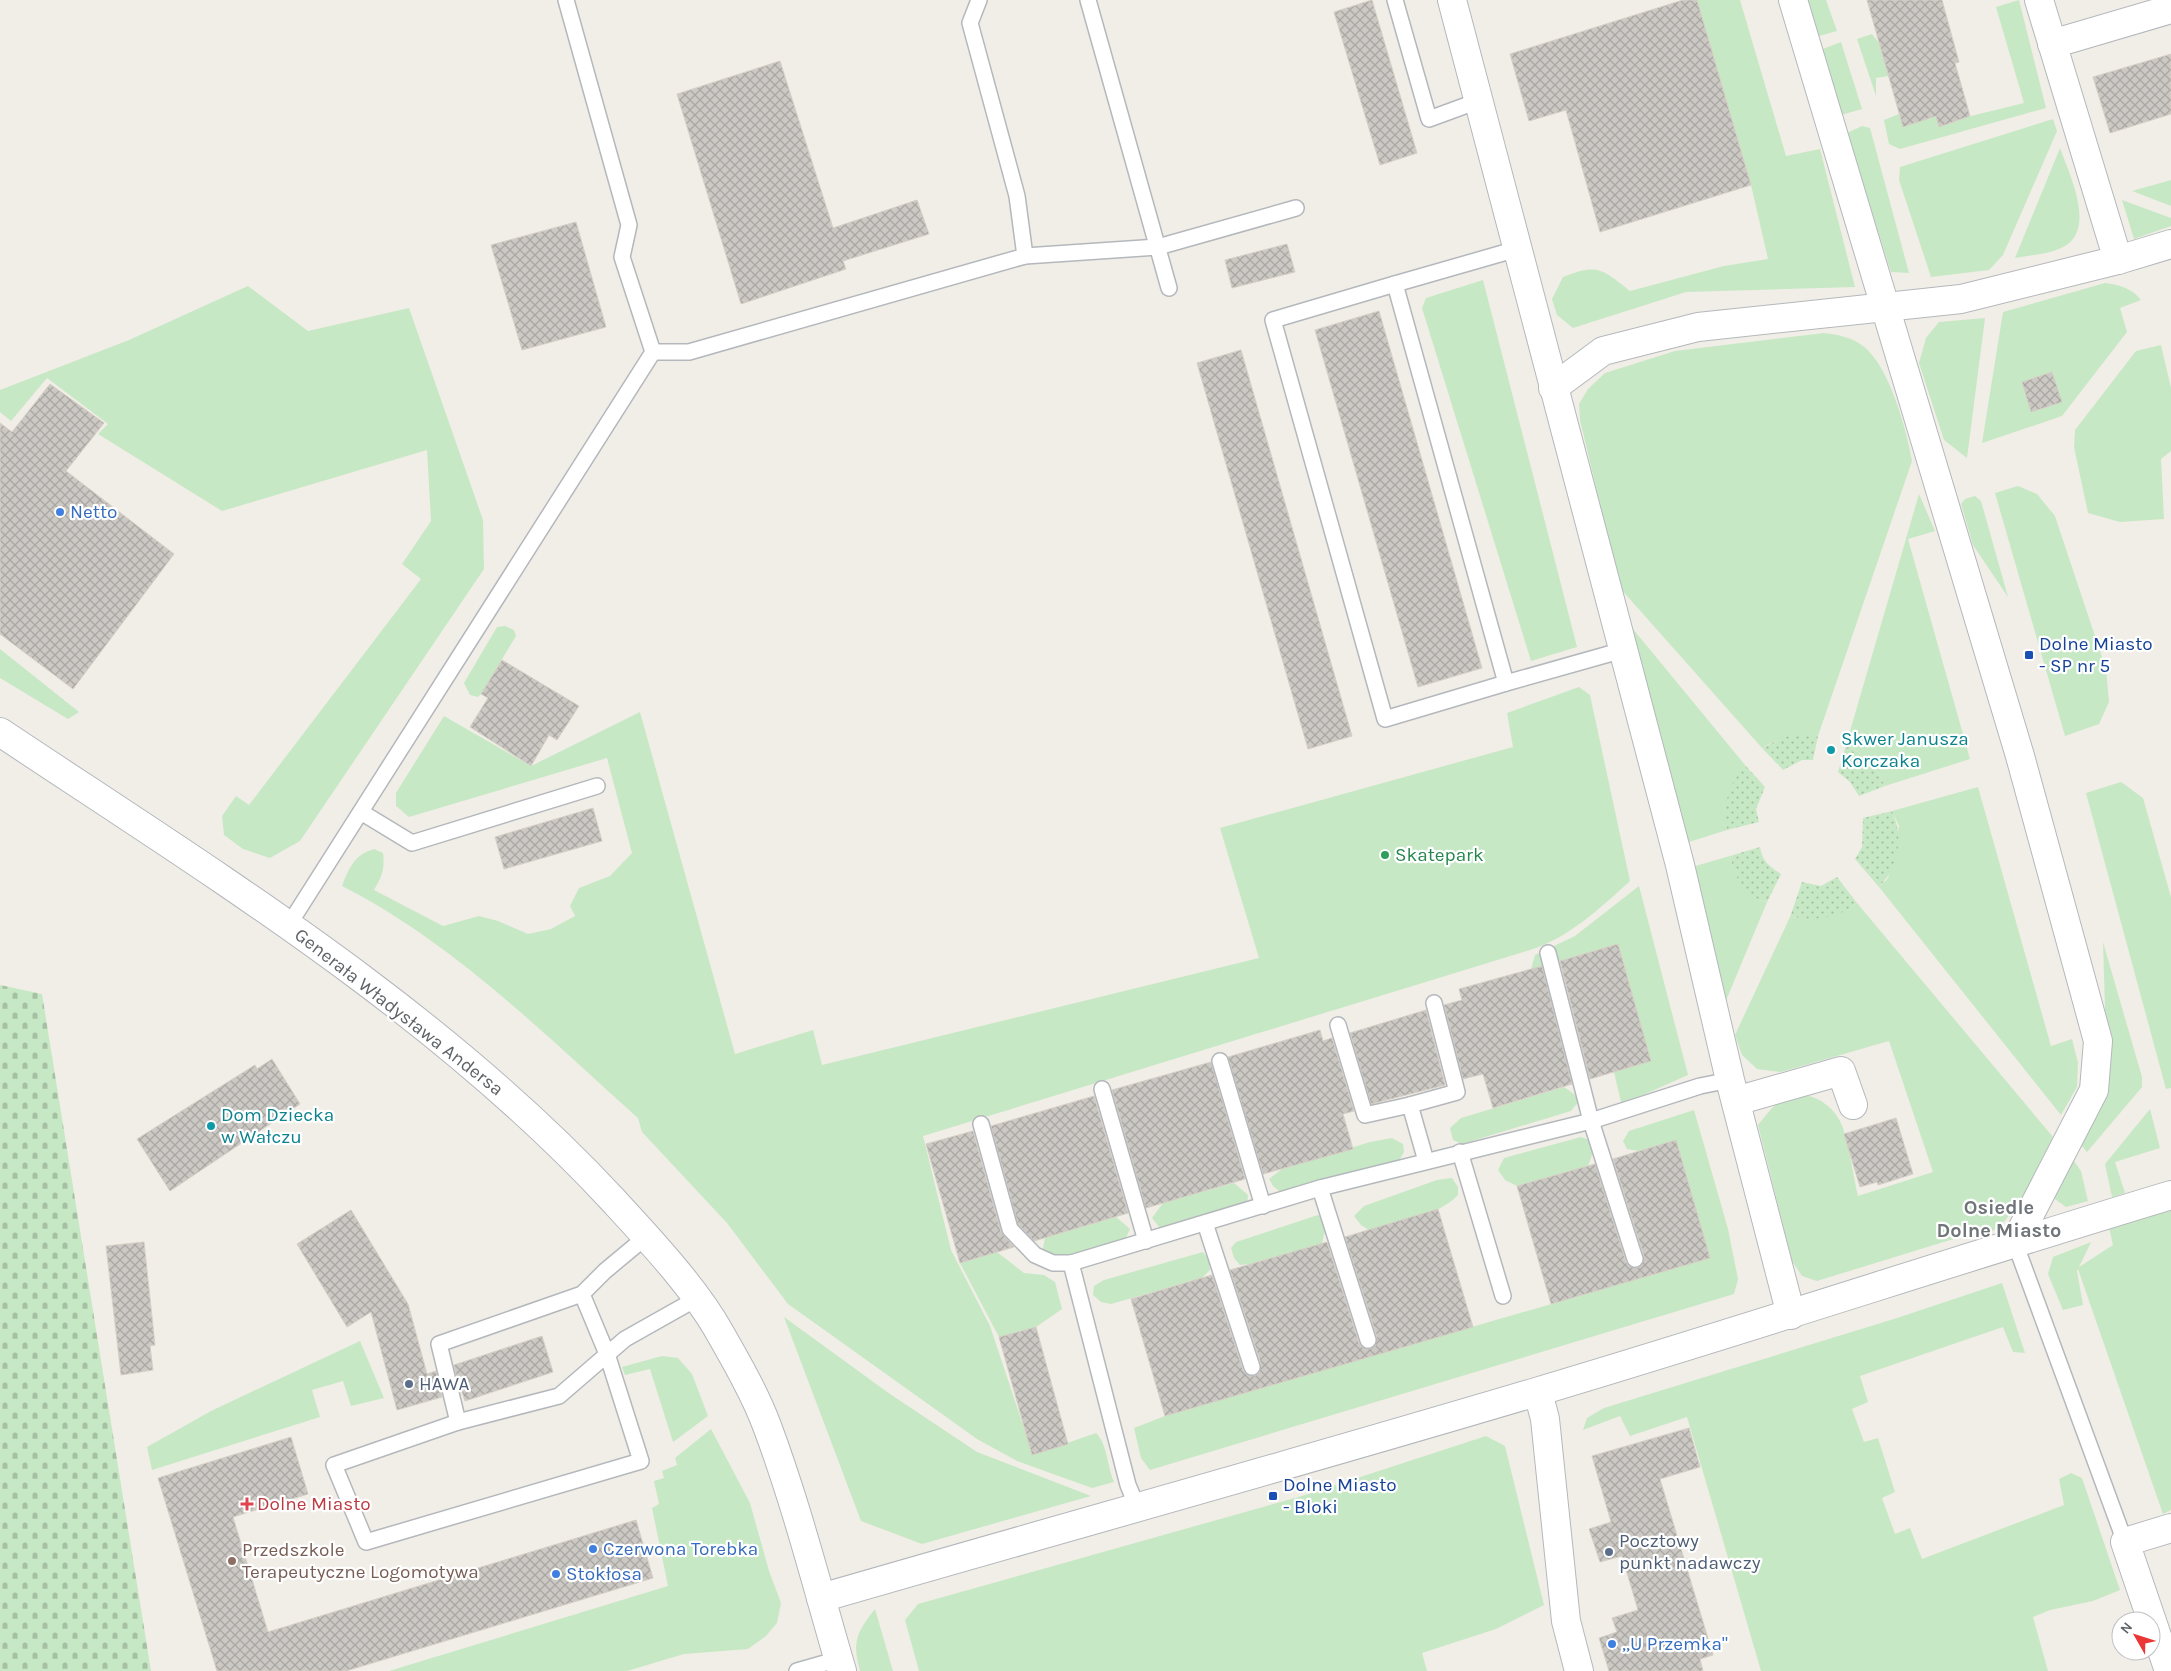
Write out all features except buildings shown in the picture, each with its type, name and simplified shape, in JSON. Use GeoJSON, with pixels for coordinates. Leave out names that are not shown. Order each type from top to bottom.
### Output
{"type":"FeatureCollection","features":[{"type":"Feature","properties":{"kind":"street"},"geometry":{"type":"LineString","coordinates":[[1452,0],[1516,249],[1680,865],[1733,1090],[1790,1316]]}},
{"type":"Feature","properties":{"kind":"street"},"geometry":{"type":"LineString","coordinates":[[1792,0],[2020,756],[2098,1041],[2094,1090],[2015,1243]]}},
{"type":"Feature","properties":{"kind":"street"},"geometry":{"type":"LineString","coordinates":[[2039,0],[2118,260]]}},
{"type":"Feature","properties":{"kind":"street"},"geometry":{"type":"LineString","coordinates":[[2052,44],[2171,8]]}},
{"type":"Feature","properties":{"kind":"street"},"geometry":{"type":"LineString","coordinates":[[1553,388],[1603,351],[1698,327],[1961,300],[2118,260],[2171,244]]}},
{"type":"Feature","properties":{"kind":"street","name":"Generała Władysława Andersa"},"geometry":{"type":"LineString","coordinates":[[0,732],[288,926],[479,1070],[586,1170],[647,1236],[719,1330],[766,1424],[822,1598],[840,1665]]}},
{"type":"Feature","properties":{"kind":"street"},"geometry":{"type":"LineString","coordinates":[[1733,1090],[1841,1071],[1853,1105]]}},
{"type":"Feature","properties":{"kind":"street"},"geometry":{"type":"LineString","coordinates":[[822,1598],[1138,1509],[1538,1392],[1790,1316],[2171,1195]]}},
{"type":"Feature","properties":{"kind":"street"},"geometry":{"type":"LineString","coordinates":[[1538,1392],[1545,1419],[1566,1621],[1579,1671]]}},
{"type":"Feature","properties":{"kind":"street"},"geometry":{"type":"LineString","coordinates":[[2169,1671],[2126,1542],[2171,1528]]}},
{"type":"Feature","properties":{"kind":"lane"},"geometry":{"type":"LineString","coordinates":[[566,0],[629,225],[622,257],[653,352]]}},
{"type":"Feature","properties":{"kind":"lane"},"geometry":{"type":"LineString","coordinates":[[979,0],[970,23],[1017,196],[1024,256]]}},
{"type":"Feature","properties":{"kind":"lane"},"geometry":{"type":"LineString","coordinates":[[1088,0],[1169,288]]}},
{"type":"Feature","properties":{"kind":"lane"},"geometry":{"type":"LineString","coordinates":[[1395,0],[1429,119],[1478,101]]}},
{"type":"Feature","properties":{"kind":"lane"},"geometry":{"type":"LineString","coordinates":[[653,352],[689,352],[1024,256],[1158,247],[1296,208]]}},
{"type":"Feature","properties":{"kind":"lane"},"geometry":{"type":"LineString","coordinates":[[1516,249],[1273,320],[1275,329],[1385,719],[1623,650]]}},
{"type":"Feature","properties":{"kind":"lane"},"geometry":{"type":"LineString","coordinates":[[1395,284],[1506,683]]}},
{"type":"Feature","properties":{"kind":"lane"},"geometry":{"type":"LineString","coordinates":[[288,926],[653,352]]}},
{"type":"Feature","properties":{"kind":"lane"},"geometry":{"type":"LineString","coordinates":[[361,812],[412,843],[597,786]]}},
{"type":"Feature","properties":{"kind":"lane"},"geometry":{"type":"LineString","coordinates":[[1548,953],[1592,1121],[1635,1259]]}},
{"type":"Feature","properties":{"kind":"lane"},"geometry":{"type":"LineString","coordinates":[[1338,1025],[1365,1115],[1410,1105],[1457,1092],[1434,1002]]}},
{"type":"Feature","properties":{"kind":"lane"},"geometry":{"type":"LineString","coordinates":[[1220,1060],[1263,1206]]}},
{"type":"Feature","properties":{"kind":"lane"},"geometry":{"type":"LineString","coordinates":[[981,1124],[1010,1230],[1035,1255],[1053,1263],[1071,1263],[1320,1188],[1592,1121],[1700,1086],[1733,1090]]}},
{"type":"Feature","properties":{"kind":"lane"},"geometry":{"type":"LineString","coordinates":[[1102,1089],[1146,1240]]}},
{"type":"Feature","properties":{"kind":"lane"},"geometry":{"type":"LineString","coordinates":[[1410,1105],[1426,1161]]}},
{"type":"Feature","properties":{"kind":"lane"},"geometry":{"type":"LineString","coordinates":[[1460,1152],[1503,1296]]}},
{"type":"Feature","properties":{"kind":"lane"},"geometry":{"type":"LineString","coordinates":[[1320,1188],[1368,1340]]}},
{"type":"Feature","properties":{"kind":"lane"},"geometry":{"type":"LineString","coordinates":[[1205,1223],[1252,1367]]}},
{"type":"Feature","properties":{"kind":"lane"},"geometry":{"type":"LineString","coordinates":[[458,1422],[439,1344],[582,1294],[605,1271],[647,1236]]}},
{"type":"Feature","properties":{"kind":"lane"},"geometry":{"type":"LineString","coordinates":[[2015,1243],[2126,1542]]}},
{"type":"Feature","properties":{"kind":"lane"},"geometry":{"type":"LineString","coordinates":[[1071,1263],[1128,1486],[1138,1509]]}},
{"type":"Feature","properties":{"kind":"lane"},"geometry":{"type":"LineString","coordinates":[[582,1294],[607,1354],[641,1461],[366,1542],[334,1465],[458,1422],[559,1396],[607,1354],[625,1339],[696,1298]]}},
{"type":"Feature","properties":{"kind":"lane"},"geometry":{"type":"LineString","coordinates":[[798,1671],[840,1665]]}},
{"type":"Feature","properties":{"kind":"green space"},"geometry":{"type":"Polygon","coordinates":[[[1697,0],[1740,0],[1786,156],[1820,149],[1855,287],[1686,292],[1573,328],[1557,315],[1552,299],[1563,277],[1584,270],[1599,270],[1630,291],[1724,266],[1768,259],[1751,185],[1697,0]]]}},
{"type":"Feature","properties":{"kind":"green space"},"geometry":{"type":"Polygon","coordinates":[[[1806,0],[1826,0],[1837,31],[1819,36],[1806,0]]]}},
{"type":"Feature","properties":{"kind":"green space"},"geometry":{"type":"Polygon","coordinates":[[[2019,0],[2046,108],[1900,149],[1889,144],[1884,120],[1899,114],[1903,127],[1936,116],[1940,127],[1971,116],[2024,103],[1996,7],[2019,0]]]}},
{"type":"Feature","properties":{"kind":"green space"},"geometry":{"type":"Polygon","coordinates":[[[1872,34],[1879,43],[1889,76],[1876,78],[1876,96],[1857,39],[1872,34]]]}},
{"type":"Feature","properties":{"kind":"green space"},"geometry":{"type":"Polygon","coordinates":[[[1841,42],[1862,109],[1841,115],[1820,50],[1841,42]]]}},
{"type":"Feature","properties":{"kind":"green space"},"geometry":{"type":"Polygon","coordinates":[[[2053,119],[2057,131],[2003,255],[1989,270],[1931,277],[1899,180],[1900,167],[2053,119]]]}},
{"type":"Feature","properties":{"kind":"green space"},"geometry":{"type":"Polygon","coordinates":[[[1862,126],[1870,128],[1909,273],[1891,272],[1847,133],[1862,126]]]}},
{"type":"Feature","properties":{"kind":"green space"},"geometry":{"type":"Polygon","coordinates":[[[2060,148],[2077,198],[2079,224],[2075,235],[2068,244],[2056,250],[2015,258],[2060,148]]]}},
{"type":"Feature","properties":{"kind":"green space"},"geometry":{"type":"Polygon","coordinates":[[[2171,180],[2171,206],[2132,191],[2171,180]]]}},
{"type":"Feature","properties":{"kind":"green space"},"geometry":{"type":"Polygon","coordinates":[[[2122,200],[2171,218],[2171,226],[2134,239],[2122,200]]]}},
{"type":"Feature","properties":{"kind":"green space"},"geometry":{"type":"Polygon","coordinates":[[[1483,280],[1577,647],[1531,661],[1422,308],[1426,298],[1483,280]]]}},
{"type":"Feature","properties":{"kind":"green space"},"geometry":{"type":"Polygon","coordinates":[[[2105,283],[2125,288],[2141,300],[2120,308],[2127,332],[2062,416],[1982,443],[2003,312],[2105,283]]]}},
{"type":"Feature","properties":{"kind":"green space"},"geometry":{"type":"Polygon","coordinates":[[[248,286],[308,331],[409,308],[483,520],[484,569],[300,841],[270,858],[243,849],[224,835],[222,816],[236,796],[249,805],[421,579],[402,564],[431,521],[427,450],[222,511],[98,434],[108,424],[47,378],[11,421],[0,412],[0,390],[129,340],[248,286]]]}},
{"type":"Feature","properties":{"kind":"green space"},"geometry":{"type":"Polygon","coordinates":[[[1985,318],[1967,458],[1944,440],[1919,363],[1926,338],[1939,322],[1985,318]]]}},
{"type":"Feature","properties":{"kind":"green space"},"geometry":{"type":"Polygon","coordinates":[[[1824,333],[1854,340],[1872,355],[1881,368],[1889,383],[1901,416],[1912,461],[1818,736],[1803,735],[1789,737],[1775,741],[1762,748],[1620,588],[1580,420],[1579,404],[1588,389],[1605,373],[1675,351],[1824,333]]]}},
{"type":"Feature","properties":{"kind":"green space"},"geometry":{"type":"Polygon","coordinates":[[[2161,345],[2171,388],[2171,451],[2161,459],[2164,519],[2120,522],[2088,513],[2074,447],[2075,430],[2136,351],[2161,345]]]}},
{"type":"Feature","properties":{"kind":"green space"},"geometry":{"type":"Polygon","coordinates":[[[2018,486],[2037,494],[2055,516],[2106,669],[2109,702],[2099,724],[2065,736],[1995,493],[2018,486]]]}},
{"type":"Feature","properties":{"kind":"green space"},"geometry":{"type":"Polygon","coordinates":[[[1919,494],[1935,531],[1908,539],[1970,759],[1885,786],[1869,762],[1859,752],[1846,745],[1919,494]]]}},
{"type":"Feature","properties":{"kind":"green space"},"geometry":{"type":"Polygon","coordinates":[[[1975,496],[1981,501],[2008,597],[1973,545],[1961,504],[1965,499],[1975,496]]]}},
{"type":"Feature","properties":{"kind":"green space"},"geometry":{"type":"Polygon","coordinates":[[[1628,623],[1745,765],[1735,780],[1729,796],[1726,813],[1727,830],[1689,842],[1628,623]]]}},
{"type":"Feature","properties":{"kind":"green space"},"geometry":{"type":"Polygon","coordinates":[[[505,626],[514,630],[516,636],[481,694],[478,697],[470,695],[464,683],[497,627],[505,626]]]}},
{"type":"Feature","properties":{"kind":"green space"},"geometry":{"type":"Polygon","coordinates":[[[0,649],[79,712],[68,719],[0,678],[0,649]]]}},
{"type":"Feature","properties":{"kind":"green space"},"geometry":{"type":"Polygon","coordinates":[[[1579,687],[1590,695],[1630,881],[1571,930],[1530,950],[923,1136],[951,1250],[990,1326],[1033,1455],[1096,1433],[1103,1443],[1114,1482],[1092,1488],[1017,1461],[977,1439],[788,1304],[727,1223],[642,1132],[638,1118],[533,1023],[460,963],[383,909],[342,886],[353,863],[362,855],[374,849],[383,853],[384,864],[381,876],[374,890],[443,926],[479,916],[498,921],[528,934],[551,929],[575,916],[570,906],[579,888],[610,876],[632,853],[607,758],[409,817],[396,806],[396,793],[444,716],[531,766],[640,712],[735,1054],[813,1030],[822,1065],[1259,958],[1220,828],[1513,747],[1507,713],[1579,687]]]}},
{"type":"Feature","properties":{"kind":"green space"},"geometry":{"type":"Polygon","coordinates":[[[1808,734],[1818,736],[1813,760],[1802,760],[1783,770],[1762,748],[1784,737],[1808,734]]]}},
{"type":"Feature","properties":{"kind":"green space"},"geometry":{"type":"Polygon","coordinates":[[[1846,745],[1869,762],[1885,786],[1859,796],[1850,782],[1838,772],[1846,745]]]}},
{"type":"Feature","properties":{"kind":"green space"},"geometry":{"type":"Polygon","coordinates":[[[1745,765],[1765,787],[1756,809],[1759,822],[1727,830],[1726,803],[1728,795],[1734,780],[1745,765]]]}},
{"type":"Feature","properties":{"kind":"green space"},"geometry":{"type":"Polygon","coordinates":[[[2121,782],[2143,798],[2171,897],[2171,1088],[2166,1089],[2086,793],[2121,782]]]}},
{"type":"Feature","properties":{"kind":"green space"},"geometry":{"type":"Polygon","coordinates":[[[1978,787],[2051,1046],[2072,1039],[2078,1063],[2077,1087],[2061,1115],[1879,887],[1888,878],[1899,826],[1892,811],[1978,787]]]}},
{"type":"Feature","properties":{"kind":"green space"},"geometry":{"type":"Polygon","coordinates":[[[1892,811],[1898,831],[1898,851],[1891,870],[1879,887],[1855,859],[1862,847],[1863,818],[1892,811]]]}},
{"type":"Feature","properties":{"kind":"green space"},"geometry":{"type":"Polygon","coordinates":[[[1760,847],[1762,856],[1767,863],[1781,874],[1767,902],[1752,896],[1742,885],[1730,856],[1760,847]]]}},
{"type":"Feature","properties":{"kind":"green space"},"geometry":{"type":"Polygon","coordinates":[[[1730,856],[1742,885],[1753,896],[1767,902],[1725,1003],[1692,867],[1730,856]]]}},
{"type":"Feature","properties":{"kind":"green space"},"geometry":{"type":"Polygon","coordinates":[[[1837,877],[1857,903],[1841,913],[1825,918],[1790,917],[1802,882],[1821,886],[1837,877]]]}},
{"type":"Feature","properties":{"kind":"green space"},"geometry":{"type":"Polygon","coordinates":[[[1639,886],[1688,1075],[1645,1094],[1621,1102],[1614,1072],[1651,1061],[1618,944],[1531,969],[1535,955],[1575,936],[1639,886]]]}},
{"type":"Feature","properties":{"kind":"green space"},"geometry":{"type":"Polygon","coordinates":[[[1857,903],[2053,1137],[2036,1174],[2018,1203],[2000,1226],[1992,1231],[1973,1233],[1817,1281],[1802,1276],[1792,1261],[1758,1125],[1775,1105],[1791,1096],[1801,1095],[1810,1096],[1827,1105],[1839,1119],[1843,1128],[1858,1196],[1933,1172],[1889,1041],[1781,1072],[1757,1069],[1742,1055],[1735,1035],[1790,917],[1825,917],[1842,912],[1857,903]]]}},
{"type":"Feature","properties":{"kind":"green space"},"geometry":{"type":"Polygon","coordinates":[[[2103,942],[2142,1077],[2142,1087],[2087,1152],[2077,1140],[2107,1076],[2103,942]]]}},
{"type":"Feature","properties":{"kind":"green space"},"geometry":{"type":"Polygon","coordinates":[[[0,985],[42,994],[151,1671],[0,1671],[0,985]]]}},
{"type":"Feature","properties":{"kind":"green space"},"geometry":{"type":"Polygon","coordinates":[[[1564,1087],[1574,1094],[1579,1101],[1571,1111],[1462,1144],[1453,1140],[1450,1128],[1461,1118],[1564,1087]]]}},
{"type":"Feature","properties":{"kind":"green space"},"geometry":{"type":"Polygon","coordinates":[[[2150,1109],[2160,1148],[2115,1162],[2125,1193],[2112,1197],[2105,1164],[2150,1109]]]}},
{"type":"Feature","properties":{"kind":"green space"},"geometry":{"type":"Polygon","coordinates":[[[1694,1110],[1728,1229],[1738,1279],[1734,1294],[1150,1470],[1141,1458],[1134,1428],[1165,1416],[1710,1258],[1676,1141],[1638,1151],[1627,1149],[1623,1141],[1629,1131],[1694,1110]]]}},
{"type":"Feature","properties":{"kind":"green space"},"geometry":{"type":"Polygon","coordinates":[[[1581,1137],[1592,1141],[1593,1152],[1588,1166],[1517,1186],[1505,1180],[1498,1170],[1504,1158],[1581,1137]]]}},
{"type":"Feature","properties":{"kind":"green space"},"geometry":{"type":"Polygon","coordinates":[[[1392,1138],[1403,1144],[1404,1152],[1398,1162],[1283,1194],[1273,1186],[1269,1179],[1282,1169],[1370,1142],[1392,1138]]]}},
{"type":"Feature","properties":{"kind":"green space"},"geometry":{"type":"Polygon","coordinates":[[[2069,1154],[2081,1171],[2088,1201],[2066,1207],[2048,1194],[2069,1154]]]}},
{"type":"Feature","properties":{"kind":"green space"},"geometry":{"type":"Polygon","coordinates":[[[1452,1178],[1458,1187],[1458,1195],[1450,1202],[1429,1213],[1369,1230],[1361,1225],[1354,1216],[1364,1206],[1437,1180],[1452,1178]]]}},
{"type":"Feature","properties":{"kind":"green space"},"geometry":{"type":"Polygon","coordinates":[[[1234,1183],[1248,1195],[1247,1204],[1165,1234],[1152,1218],[1163,1203],[1234,1183]]]}},
{"type":"Feature","properties":{"kind":"green space"},"geometry":{"type":"Polygon","coordinates":[[[2171,1195],[2171,1510],[2163,1514],[2078,1269],[2083,1305],[2063,1310],[2048,1274],[2053,1257],[2091,1242],[2079,1267],[2113,1245],[2106,1215],[2171,1195]]]}},
{"type":"Feature","properties":{"kind":"green space"},"geometry":{"type":"Polygon","coordinates":[[[1318,1215],[1324,1217],[1326,1225],[1322,1244],[1250,1264],[1240,1265],[1234,1258],[1231,1248],[1236,1242],[1318,1215]]]}},
{"type":"Feature","properties":{"kind":"green space"},"geometry":{"type":"Polygon","coordinates":[[[1116,1217],[1130,1229],[1121,1248],[1071,1263],[1041,1258],[1045,1238],[1116,1217]]]}},
{"type":"Feature","properties":{"kind":"green space"},"geometry":{"type":"Polygon","coordinates":[[[997,1252],[1024,1273],[1044,1275],[1055,1282],[1062,1309],[1036,1327],[999,1337],[960,1263],[997,1252]]]}},
{"type":"Feature","properties":{"kind":"green space"},"geometry":{"type":"Polygon","coordinates":[[[1203,1252],[1209,1260],[1210,1270],[1202,1278],[1111,1304],[1101,1302],[1093,1295],[1094,1286],[1104,1280],[1203,1252]]]}},
{"type":"Feature","properties":{"kind":"green space"},"geometry":{"type":"Polygon","coordinates":[[[2002,1283],[2025,1353],[2013,1352],[2003,1327],[1860,1376],[1868,1402],[1852,1409],[1864,1442],[1878,1438],[1895,1492],[1882,1498],[1895,1534],[1910,1528],[1922,1559],[2064,1505],[2059,1479],[2071,1473],[2082,1478],[2120,1590],[2093,1601],[2050,1610],[2033,1617],[2048,1671],[1761,1671],[1687,1417],[1630,1436],[1620,1416],[1583,1430],[1587,1418],[1604,1408],[1894,1319],[2002,1283]]]}},
{"type":"Feature","properties":{"kind":"green space"},"geometry":{"type":"Polygon","coordinates":[[[784,1317],[890,1394],[977,1452],[1091,1496],[922,1544],[861,1521],[784,1317]]]}},
{"type":"Feature","properties":{"kind":"green space"},"geometry":{"type":"Polygon","coordinates":[[[360,1341],[384,1398],[351,1406],[343,1381],[312,1390],[320,1417],[152,1470],[147,1447],[211,1411],[360,1341]]]}},
{"type":"Feature","properties":{"kind":"green space"},"geometry":{"type":"Polygon","coordinates":[[[662,1356],[678,1358],[692,1374],[708,1416],[673,1442],[650,1369],[625,1375],[622,1367],[662,1356]]]}},
{"type":"Feature","properties":{"kind":"green space"},"geometry":{"type":"Polygon","coordinates":[[[711,1429],[750,1503],[769,1571],[781,1603],[777,1623],[766,1636],[748,1649],[684,1654],[627,1671],[389,1671],[668,1586],[652,1508],[659,1504],[654,1481],[664,1478],[662,1471],[677,1465],[675,1458],[711,1429]]]}},
{"type":"Feature","properties":{"kind":"green space"},"geometry":{"type":"Polygon","coordinates":[[[1486,1436],[1505,1446],[1544,1605],[1496,1629],[1422,1653],[1427,1671],[919,1671],[905,1620],[918,1604],[1302,1496],[1486,1436]]]}},
{"type":"Feature","properties":{"kind":"green space"},"geometry":{"type":"Polygon","coordinates":[[[875,1609],[893,1671],[860,1671],[856,1652],[857,1638],[875,1609]]]}},
{"type":"Feature","properties":{"kind":"place","name":"Netto"},"geometry":{"type":"Point","coordinates":[60,512]}},
{"type":"Feature","properties":{"kind":"place","name":"Dolne Miasto - SP nr 5"},"geometry":{"type":"Point","coordinates":[2029,655]}},
{"type":"Feature","properties":{"kind":"place","name":"Skwer Janusza Korczaka"},"geometry":{"type":"Point","coordinates":[1831,750]}},
{"type":"Feature","properties":{"kind":"place","name":"Skatepark"},"geometry":{"type":"Point","coordinates":[1385,855]}},
{"type":"Feature","properties":{"kind":"place","name":"Dom Dziecka w Wałczu"},"geometry":{"type":"Point","coordinates":[211,1126]}},
{"type":"Feature","properties":{"kind":"place","name":"HAWA"},"geometry":{"type":"Point","coordinates":[409,1384]}},
{"type":"Feature","properties":{"kind":"place","name":"Dolne Miasto - Bloki"},"geometry":{"type":"Point","coordinates":[1273,1496]}},
{"type":"Feature","properties":{"kind":"place","name":"Dolne Miasto"},"geometry":{"type":"Point","coordinates":[247,1504]}},
{"type":"Feature","properties":{"kind":"place","name":"Czerwona Torebka"},"geometry":{"type":"Point","coordinates":[593,1549]}},
{"type":"Feature","properties":{"kind":"place","name":"Pocztowy punkt nadawczy"},"geometry":{"type":"Point","coordinates":[1609,1552]}},
{"type":"Feature","properties":{"kind":"place","name":"Przedszkole Terapeutyczne Logomotywa"},"geometry":{"type":"Point","coordinates":[232,1561]}},
{"type":"Feature","properties":{"kind":"place","name":"Stokłosa"},"geometry":{"type":"Point","coordinates":[556,1574]}},
{"type":"Feature","properties":{"kind":"place","name":",,U Przemka\""},"geometry":{"type":"Point","coordinates":[1612,1644]}},
{"type":"Feature","properties":{"kind":"district","name":"Osiedle Dolne Miasto"},"geometry":{"type":"Point","coordinates":[1999,1218]}}]}
